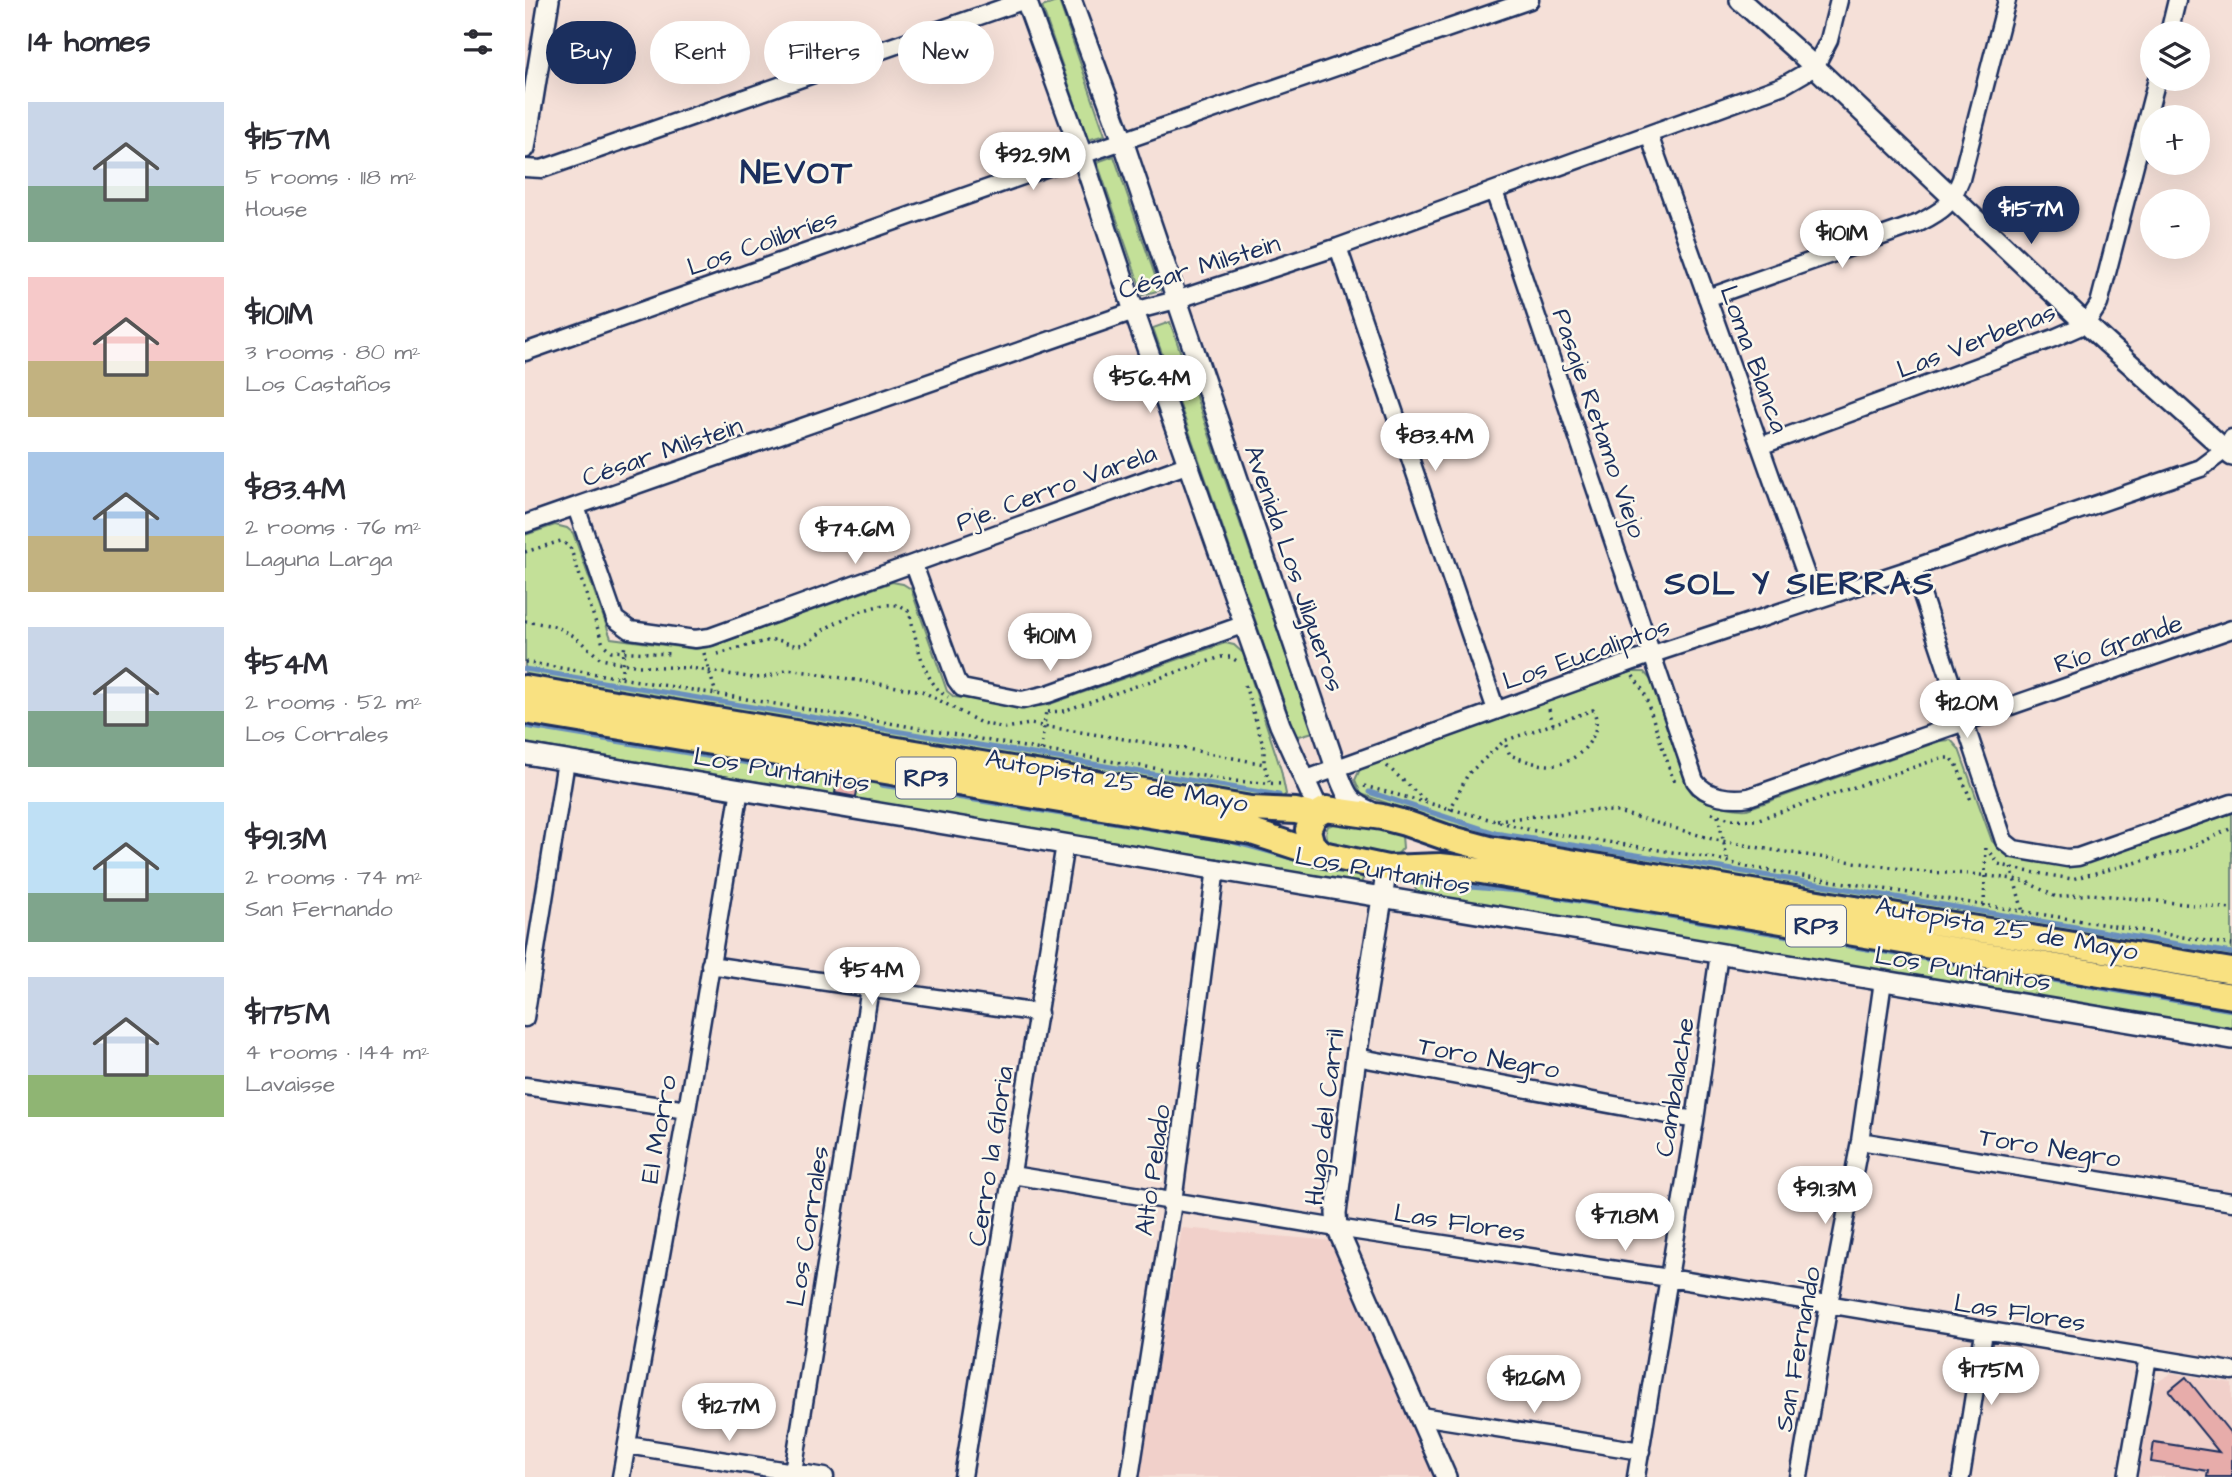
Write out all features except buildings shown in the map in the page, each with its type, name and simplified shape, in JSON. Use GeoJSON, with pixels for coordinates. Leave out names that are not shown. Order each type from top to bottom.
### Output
{"type":"FeatureCollection","features":[{"type":"Feature","properties":{"kind":"main road","name":"Autopista 25 de Mayo"},"geometry":{"type":"LineString","coordinates":[[525,688],[1251,809],[1317,813]]}},
{"type":"Feature","properties":{"kind":"main road","name":"Autopista 25 de Mayo"},"geometry":{"type":"LineString","coordinates":[[525,710],[1252,832],[1325,855]]}},
{"type":"Feature","properties":{"kind":"main road","name":"RP3"},"geometry":{"type":"LineString","coordinates":[[1317,813],[1326,809],[1339,810],[1394,820]]}},
{"type":"Feature","properties":{"kind":"main road"},"geometry":{"type":"LineString","coordinates":[[1317,813],[1310,822],[1309,838],[1312,845],[1325,855]]}},
{"type":"Feature","properties":{"kind":"main road","name":"Autopista 25 de Mayo"},"geometry":{"type":"LineString","coordinates":[[1394,820],[1490,849],[2232,971]]}},
{"type":"Feature","properties":{"kind":"main road"},"geometry":{"type":"LineString","coordinates":[[1393,869],[1411,862],[1417,853],[1418,842],[1415,832],[1394,820]]}},
{"type":"Feature","properties":{"kind":"main road","name":"RP3"},"geometry":{"type":"LineString","coordinates":[[1325,855],[1393,869]]}},
{"type":"Feature","properties":{"kind":"main road","name":"Autopista 25 de Mayo"},"geometry":{"type":"LineString","coordinates":[[1393,869],[1440,866],[1469,869],[2232,996]]}},
{"type":"Feature","properties":{"kind":"street"},"geometry":{"type":"LineString","coordinates":[[525,148],[549,0]]}},
{"type":"Feature","properties":{"kind":"street"},"geometry":{"type":"LineString","coordinates":[[525,168],[542,169],[1025,0],[1082,155],[1280,725],[1317,813]]}},
{"type":"Feature","properties":{"kind":"street","name":"Avenida Los Jilgueros"},"geometry":{"type":"LineString","coordinates":[[1071,0],[1122,141],[1336,768],[1350,800],[1394,820]]}},
{"type":"Feature","properties":{"kind":"street","name":"Los Colibríes"},"geometry":{"type":"LineString","coordinates":[[525,352],[1530,0]]}},
{"type":"Feature","properties":{"kind":"street"},"geometry":{"type":"LineString","coordinates":[[1740,0],[1815,67],[2086,324],[2230,448]]}},
{"type":"Feature","properties":{"kind":"street"},"geometry":{"type":"LineString","coordinates":[[1815,67],[1829,40],[1839,0]]}},
{"type":"Feature","properties":{"kind":"street"},"geometry":{"type":"LineString","coordinates":[[1707,298],[1919,223],[1939,213],[1953,200],[1961,179],[2007,0]]}},
{"type":"Feature","properties":{"kind":"street"},"geometry":{"type":"LineString","coordinates":[[2172,21],[2177,0]]}},
{"type":"Feature","properties":{"kind":"street","name":"César Milstein"},"geometry":{"type":"LineString","coordinates":[[525,524],[1134,311],[1338,247],[1784,85],[1815,67]]}},
{"type":"Feature","properties":{"kind":"street","name":"Las Verbenas"},"geometry":{"type":"LineString","coordinates":[[1760,446],[2086,324],[2099,304],[2154,91]]}},
{"type":"Feature","properties":{"kind":"street","name":"Loma Blanca"},"geometry":{"type":"LineString","coordinates":[[1649,135],[1815,600]]}},
{"type":"Feature","properties":{"kind":"street","name":"Pasaje Retamo Viejo"},"geometry":{"type":"LineString","coordinates":[[1494,191],[1695,781],[1707,792]]}},
{"type":"Feature","properties":{"kind":"street"},"geometry":{"type":"LineString","coordinates":[[1338,247],[1496,710]]}},
{"type":"Feature","properties":{"kind":"street","name":"Los Eucaliptos"},"geometry":{"type":"LineString","coordinates":[[1304,780],[1653,654],[1913,568],[2201,468],[2230,448]]}},
{"type":"Feature","properties":{"kind":"street","name":"Pje. Cerro Varela"},"geometry":{"type":"LineString","coordinates":[[626,627],[698,647],[710,637],[1188,464]]}},
{"type":"Feature","properties":{"kind":"street"},"geometry":{"type":"LineString","coordinates":[[576,507],[615,619],[626,627]]}},
{"type":"Feature","properties":{"kind":"street"},"geometry":{"type":"LineString","coordinates":[[914,565],[955,680],[962,688],[1021,700],[1048,694],[1245,624]]}},
{"type":"Feature","properties":{"kind":"street"},"geometry":{"type":"LineString","coordinates":[[1913,568],[2004,841],[2014,849],[2067,858],[2078,857],[2232,803]]}},
{"type":"Feature","properties":{"kind":"street","name":"Río Grande"},"geometry":{"type":"LineString","coordinates":[[1707,792],[1733,799],[1749,797],[2232,629]]}},
{"type":"Feature","properties":{"kind":"street","name":"Los Puntanitos"},"geometry":{"type":"LineString","coordinates":[[525,754],[2232,1039]]}},
{"type":"Feature","properties":{"kind":"street"},"geometry":{"type":"LineString","coordinates":[[525,1017],[566,761]]}},
{"type":"Feature","properties":{"kind":"street","name":"El Morro"},"geometry":{"type":"LineString","coordinates":[[621,1477],[687,1110],[740,789]]}},
{"type":"Feature","properties":{"kind":"street","name":"Cerro la Gloria"},"geometry":{"type":"LineString","coordinates":[[963,1477],[1065,844]]}},
{"type":"Feature","properties":{"kind":"street","name":"Alto Pelado"},"geometry":{"type":"LineString","coordinates":[[1130,1477],[1173,1202],[1216,868]]}},
{"type":"Feature","properties":{"kind":"street","name":"Hugo del Carril"},"geometry":{"type":"LineString","coordinates":[[1393,869],[1384,898],[1356,1057],[1336,1213],[1337,1228],[1446,1477]]}},
{"type":"Feature","properties":{"kind":"street","name":"Cambalache"},"geometry":{"type":"LineString","coordinates":[[1636,1477],[1695,1120],[1719,954]]}},
{"type":"Feature","properties":{"kind":"street"},"geometry":{"type":"LineString","coordinates":[[710,965],[1039,1013]]}},
{"type":"Feature","properties":{"kind":"street","name":"San Fernando"},"geometry":{"type":"LineString","coordinates":[[1799,1477],[1860,1141],[1884,981]]}},
{"type":"Feature","properties":{"kind":"street","name":"Los Corrales"},"geometry":{"type":"LineString","coordinates":[[793,1472],[870,988]]}},
{"type":"Feature","properties":{"kind":"street","name":"Toro Negro"},"geometry":{"type":"LineString","coordinates":[[1356,1057],[1695,1120]]}},
{"type":"Feature","properties":{"kind":"street"},"geometry":{"type":"LineString","coordinates":[[525,1086],[687,1110]]}},
{"type":"Feature","properties":{"kind":"street","name":"Toro Negro"},"geometry":{"type":"LineString","coordinates":[[1860,1141],[2232,1202]]}},
{"type":"Feature","properties":{"kind":"street","name":"Las Flores"},"geometry":{"type":"LineString","coordinates":[[1011,1175],[1669,1278],[2232,1371]]}},
{"type":"Feature","properties":{"kind":"street"},"geometry":{"type":"LineString","coordinates":[[1961,1477],[1984,1332]]}},
{"type":"Feature","properties":{"kind":"street"},"geometry":{"type":"LineString","coordinates":[[2127,1477],[2148,1357]]}},
{"type":"Feature","properties":{"kind":"street"},"geometry":{"type":"LineString","coordinates":[[1421,1416],[1641,1451]]}},
{"type":"Feature","properties":{"kind":"street"},"geometry":{"type":"LineString","coordinates":[[627,1445],[825,1477]]}},
{"type":"Feature","properties":{"kind":"path"},"geometry":{"type":"LineString","coordinates":[[525,552],[561,541],[570,547],[603,644],[611,650],[677,654]]}},
{"type":"Feature","properties":{"kind":"path"},"geometry":{"type":"LineString","coordinates":[[698,647],[704,655],[711,656],[776,640],[791,646],[804,644],[828,627],[887,603],[898,604],[909,612],[928,675],[941,694],[951,699]]}},
{"type":"Feature","properties":{"kind":"path"},"geometry":{"type":"LineString","coordinates":[[525,621],[555,626],[574,636],[601,659],[639,666],[709,671],[754,678],[767,677],[788,668],[922,691],[981,723],[1005,728],[1030,724],[1264,764]]}},
{"type":"Feature","properties":{"kind":"path"},"geometry":{"type":"LineString","coordinates":[[621,678],[626,627]]}},
{"type":"Feature","properties":{"kind":"path"},"geometry":{"type":"LineString","coordinates":[[698,647],[704,655],[716,694]]}},
{"type":"Feature","properties":{"kind":"path"},"geometry":{"type":"LineString","coordinates":[[1045,712],[1063,711],[1221,657],[1230,657],[1237,661]]}},
{"type":"Feature","properties":{"kind":"path"},"geometry":{"type":"LineString","coordinates":[[525,662],[1041,750],[1234,781],[1281,784]]}},
{"type":"Feature","properties":{"kind":"path"},"geometry":{"type":"LineString","coordinates":[[1241,674],[1264,747],[1264,764],[1270,783]]}},
{"type":"Feature","properties":{"kind":"path"},"geometry":{"type":"LineString","coordinates":[[1662,681],[1633,676],[1644,692],[1674,779],[1684,792]]}},
{"type":"Feature","properties":{"kind":"path"},"geometry":{"type":"LineString","coordinates":[[1041,750],[1048,694]]}},
{"type":"Feature","properties":{"kind":"path"},"geometry":{"type":"LineString","coordinates":[[1548,706],[1553,724]]}},
{"type":"Feature","properties":{"kind":"path"},"geometry":{"type":"LineString","coordinates":[[1450,810],[1468,774],[1504,741],[1593,710],[1597,716],[1597,727],[1584,749],[1562,764],[1539,764],[1510,755],[1504,741]]}},
{"type":"Feature","properties":{"kind":"path"},"geometry":{"type":"LineString","coordinates":[[1396,758],[1383,763],[1430,804]]}},
{"type":"Feature","properties":{"kind":"path"},"geometry":{"type":"LineString","coordinates":[[1707,811],[1730,819],[1756,820],[1941,758],[1951,758],[1957,763],[1976,814]]}},
{"type":"Feature","properties":{"kind":"path"},"geometry":{"type":"LineString","coordinates":[[1360,782],[1361,786],[1530,830],[2232,944]]}},
{"type":"Feature","properties":{"kind":"path"},"geometry":{"type":"LineString","coordinates":[[1707,792],[1717,815],[1728,862]]}},
{"type":"Feature","properties":{"kind":"path"},"geometry":{"type":"LineString","coordinates":[[1491,821],[1597,810],[1618,812],[1723,841],[1777,851],[1923,872],[1986,875],[2027,881],[2056,897],[2091,894],[2232,909]]}},
{"type":"Feature","properties":{"kind":"path"},"geometry":{"type":"LineString","coordinates":[[1985,905],[1986,840],[1998,864],[2072,879],[2185,849],[2232,828]]}},
{"type":"Feature","properties":{"kind":"path"},"geometry":{"type":"LineString","coordinates":[[2004,841],[2023,912]]}},
{"type":"Feature","properties":{"kind":"shaded area"},"geometry":{"type":"Polygon","coordinates":[[[1182,1228],[1334,1241],[1440,1477],[1138,1477],[1182,1228]]]}},
{"type":"Feature","properties":{"kind":"shaded area"},"geometry":{"type":"Polygon","coordinates":[[[2172,1373],[2232,1383],[2232,1477],[2138,1477],[2154,1384],[2172,1373]]]}},
{"type":"Feature","properties":{"kind":"green space"},"geometry":{"type":"Polygon","coordinates":[[[1059,1],[1105,135],[1088,140],[1042,7],[1059,1]]]}},
{"type":"Feature","properties":{"kind":"green space"},"geometry":{"type":"Polygon","coordinates":[[[1114,156],[1160,290],[1143,295],[1097,162],[1114,156]]]}},
{"type":"Feature","properties":{"kind":"green space"},"geometry":{"type":"Polygon","coordinates":[[[1170,322],[1313,732],[1296,737],[1153,328],[1170,322]]]}},
{"type":"Feature","properties":{"kind":"green space"},"geometry":{"type":"Polygon","coordinates":[[[555,525],[567,528],[573,533],[611,638],[695,649],[710,647],[892,582],[911,589],[947,691],[954,697],[1037,706],[1047,705],[1225,643],[1234,645],[1243,653],[1281,770],[1286,794],[1281,800],[1273,801],[525,676],[525,535],[555,525]]]}},
{"type":"Feature","properties":{"kind":"green space"},"geometry":{"type":"Polygon","coordinates":[[[1631,672],[1644,672],[1652,681],[1690,791],[1702,800],[1718,805],[1747,809],[1940,741],[1951,740],[1959,749],[1992,841],[2003,851],[2013,855],[2077,866],[2232,813],[2232,960],[1480,836],[1361,794],[1355,780],[1361,767],[1631,672]]]}},
{"type":"Feature","properties":{"kind":"green space"},"geometry":{"type":"Polygon","coordinates":[[[525,721],[1222,834],[1361,875],[1363,879],[1361,883],[1353,885],[831,798],[778,785],[525,743],[525,721]]]}},
{"type":"Feature","properties":{"kind":"green space"},"geometry":{"type":"Polygon","coordinates":[[[1340,822],[1396,831],[1402,835],[1403,848],[1395,857],[1389,857],[1330,844],[1326,830],[1328,826],[1340,822]]]}},
{"type":"Feature","properties":{"kind":"green space"},"geometry":{"type":"Polygon","coordinates":[[[1448,875],[2232,1005],[2232,1030],[1424,894],[1415,887],[1414,882],[1418,879],[1448,875]]]}},
{"type":"Feature","properties":{"kind":"waterway"},"geometry":{"type":"LineString","coordinates":[[525,669],[1279,795]]}},
{"type":"Feature","properties":{"kind":"waterway"},"geometry":{"type":"LineString","coordinates":[[525,726],[826,776]]}},
{"type":"Feature","properties":{"kind":"waterway"},"geometry":{"type":"LineString","coordinates":[[881,785],[1230,841],[1339,871]]}},
{"type":"Feature","properties":{"kind":"waterway"},"geometry":{"type":"LineString","coordinates":[[1369,792],[1495,833],[2232,953]]}},
{"type":"Feature","properties":{"kind":"waterway"},"geometry":{"type":"LineString","coordinates":[[1421,883],[1519,891],[2232,1010]]}},
{"type":"Feature","properties":{"kind":"district","name":"NEVOT"},"geometry":{"type":"Point","coordinates":[797,171]}},
{"type":"Feature","properties":{"kind":"district","name":"SOL Y SIERRAS"},"geometry":{"type":"Point","coordinates":[1800,582]}}]}
